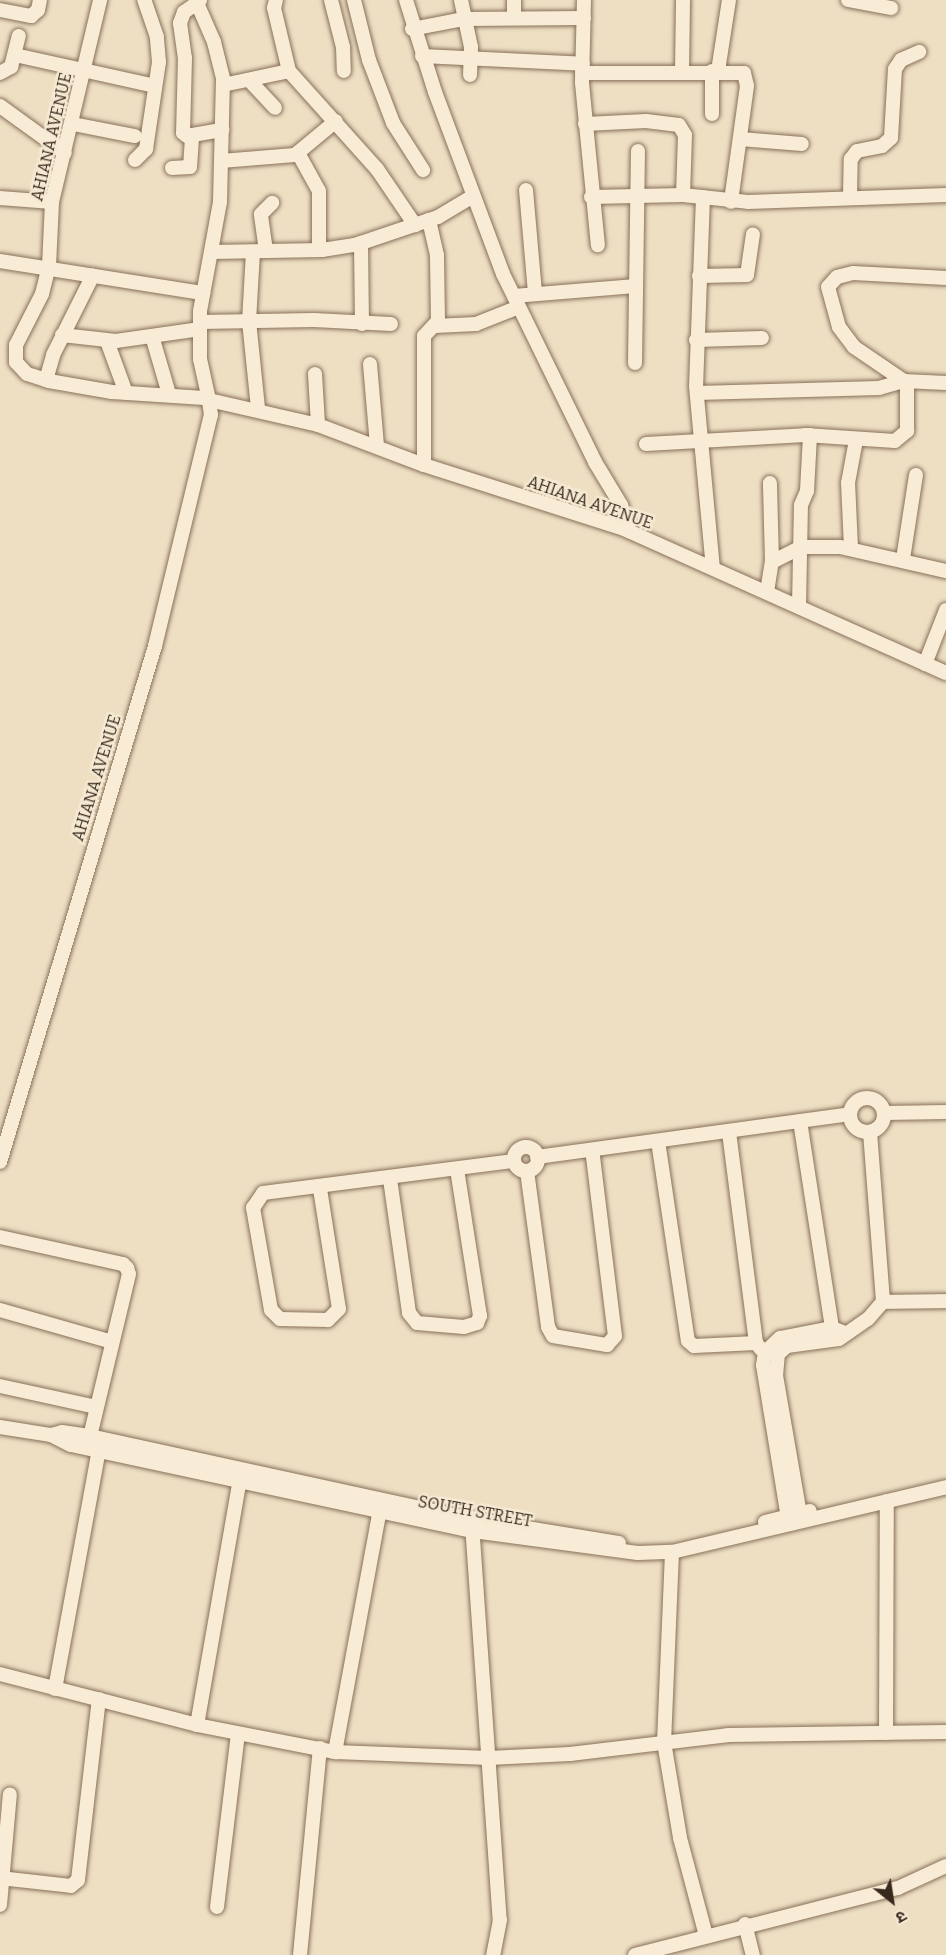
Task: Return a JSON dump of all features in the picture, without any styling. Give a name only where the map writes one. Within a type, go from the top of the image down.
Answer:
[{"type":"street","points":[[0,10],[31,16],[38,10],[40,0]]},
{"type":"street","name":"AHIANA AVENUE","points":[[100,0],[73,124],[52,201],[49,266],[15,354],[20,369],[46,380],[126,393],[169,394],[210,400],[258,408],[318,425],[424,465],[630,532],[946,673]]},
{"type":"street","points":[[135,160],[146,149],[159,49],[144,0]]},
{"type":"street","points":[[276,0],[274,8],[289,71],[336,121],[422,223],[438,269],[435,326]]},
{"type":"street","points":[[331,0],[343,47],[344,70]]},
{"type":"street","points":[[354,0],[369,60],[393,123],[423,170]]},
{"type":"street","points":[[406,0],[412,28],[473,196],[517,302],[595,462],[621,505],[630,532]]},
{"type":"street","points":[[461,0],[470,59],[470,75]]},
{"type":"street","points":[[514,0],[514,16]]},
{"type":"street","points":[[584,0],[585,124],[591,197],[598,245]]},
{"type":"street","points":[[682,72],[683,0]]},
{"type":"street","points":[[712,114],[715,71],[729,0]]},
{"type":"street","points":[[848,0],[891,8]]},
{"type":"street","points":[[210,400],[201,359],[200,326],[203,293],[220,202],[222,130],[223,85],[214,42],[199,1],[184,12],[180,23],[185,58],[183,133],[192,135],[222,130]]},
{"type":"street","points":[[412,28],[464,19],[514,16],[584,18]]},
{"type":"street","points":[[0,74],[9,71],[19,36]]},
{"type":"street","points":[[850,198],[851,159],[857,151],[882,146],[891,138],[895,69],[901,60],[919,52]]},
{"type":"street","points":[[15,55],[155,86]]},
{"type":"street","points":[[422,56],[583,68],[682,72],[741,71],[746,77],[740,139],[730,202]]},
{"type":"street","points":[[223,85],[289,71]]},
{"type":"street","points":[[249,80],[275,108]]},
{"type":"street","points":[[0,106],[65,153]]},
{"type":"street","points":[[221,161],[285,158],[298,153],[336,121]]},
{"type":"street","points":[[585,124],[646,121],[679,125],[686,135],[683,195]]},
{"type":"street","points":[[73,124],[135,136]]},
{"type":"street","points":[[172,168],[190,167],[192,135]]},
{"type":"street","points":[[740,139],[802,144]]},
{"type":"street","points":[[635,363],[638,151]]},
{"type":"street","points":[[298,153],[319,191],[319,250]]},
{"type":"street","points":[[526,190],[535,293]]},
{"type":"street","points":[[591,197],[683,195],[730,202],[946,195]]},
{"type":"street","points":[[211,252],[319,250],[361,243],[422,223],[473,196]]},
{"type":"street","points":[[704,197],[696,340],[697,393],[713,568]]},
{"type":"street","points":[[0,198],[52,201]]},
{"type":"street","points":[[258,408],[249,321],[260,252],[261,214],[272,203]]},
{"type":"street","points":[[699,276],[747,275],[753,234]]},
{"type":"street","points":[[361,243],[362,324]]},
{"type":"street","points":[[0,261],[49,266],[203,293]]},
{"type":"street","points":[[905,382],[846,340],[828,287],[837,277],[853,273],[946,278]]},
{"type":"street","points":[[46,380],[62,335],[93,275]]},
{"type":"street","points":[[424,465],[424,336],[435,326],[476,324],[535,293],[636,286]]},
{"type":"street","points":[[62,335],[106,341],[152,336],[200,326],[249,321],[390,324]]},
{"type":"street","points":[[152,336],[169,394]]},
{"type":"street","points":[[696,340],[762,339]]},
{"type":"street","points":[[106,341],[126,393]]},
{"type":"street","points":[[370,364],[377,446]]},
{"type":"street","points":[[315,374],[318,425]]},
{"type":"street","points":[[697,393],[879,388],[905,382],[946,382]]},
{"type":"street","points":[[646,444],[810,435],[895,441],[906,436],[905,382]]},
{"type":"street","name":"AHIANA AVENUE","points":[[0,1161],[155,646],[211,415],[210,400]]},
{"type":"street","points":[[800,607],[801,505],[807,491],[810,435]]},
{"type":"street","points":[[851,548],[848,483],[856,440]]},
{"type":"street","points":[[903,559],[916,475]]},
{"type":"street","points":[[767,592],[772,562],[770,483]]},
{"type":"street","points":[[772,562],[802,547],[851,548],[946,571]]},
{"type":"street","points":[[925,664],[946,610]]},
{"type":"street","points":[[867,1098],[879,1102],[885,1113],[881,1126],[870,1132],[858,1130],[850,1114],[855,1103],[867,1098]]},
{"type":"street","points":[[885,1113],[946,1112]]},
{"type":"street","points":[[537,1157],[850,1114]]},
{"type":"street","points":[[782,1444],[776,1376],[778,1354],[787,1346],[830,1341],[838,1331],[800,1121]]},
{"type":"street","points":[[729,1132],[760,1348],[782,1444],[795,1519]]},
{"type":"street","points":[[658,1141],[688,1341],[694,1346],[760,1348],[780,1338],[838,1331],[868,1319],[883,1302],[870,1132]]},
{"type":"street","points":[[514,1161],[522,1148],[532,1149],[537,1157],[535,1166],[527,1171]]},
{"type":"street","points":[[527,1171],[548,1328],[553,1336],[607,1345],[615,1336],[592,1150]]},
{"type":"street","points":[[514,1161],[518,1168],[527,1171]]},
{"type":"street","points":[[320,1189],[339,1309],[328,1320],[280,1318],[271,1310],[254,1204],[263,1193],[320,1189],[514,1161]]},
{"type":"street","points":[[390,1179],[410,1313],[417,1323],[464,1327],[477,1323],[480,1316],[457,1169]]},
{"type":"street","points":[[0,1237],[123,1264],[129,1274],[90,1436]]},
{"type":"street","points":[[883,1302],[946,1301]]},
{"type":"street","points":[[0,1310],[112,1342]]},
{"type":"street","points":[[0,1386],[96,1407]]},
{"type":"street","name":"SOUTH STREET","points":[[0,1427],[51,1435],[71,1445],[380,1510],[472,1525],[595,1550],[672,1552],[795,1519],[946,1487]]},
{"type":"street","points":[[51,1435],[62,1432],[90,1436],[472,1525],[634,1544],[681,1542],[795,1519],[946,1479]]},
{"type":"street","points":[[56,1689],[99,1450]]},
{"type":"street","points":[[197,1725],[240,1479]]},
{"type":"street","points":[[886,1733],[887,1501]]},
{"type":"street","points":[[335,1752],[380,1510]]},
{"type":"street","points":[[472,1525],[500,1920],[493,1955]]},
{"type":"street","points":[[672,1552],[664,1742],[680,1838],[706,1935]]},
{"type":"street","points":[[0,1674],[197,1725],[335,1752],[489,1758],[570,1754],[729,1736],[946,1732]]},
{"type":"street","points":[[2,1878],[71,1886],[78,1880],[99,1699]]},
{"type":"street","points":[[217,1907],[238,1734]]},
{"type":"street","points":[[300,1955],[320,1748]]},
{"type":"street","points":[[0,1905],[10,1794]]},
{"type":"street","points":[[635,1955],[745,1924],[897,1887],[946,1866]]},
{"type":"street","points":[[745,1924],[753,1955]]}]
